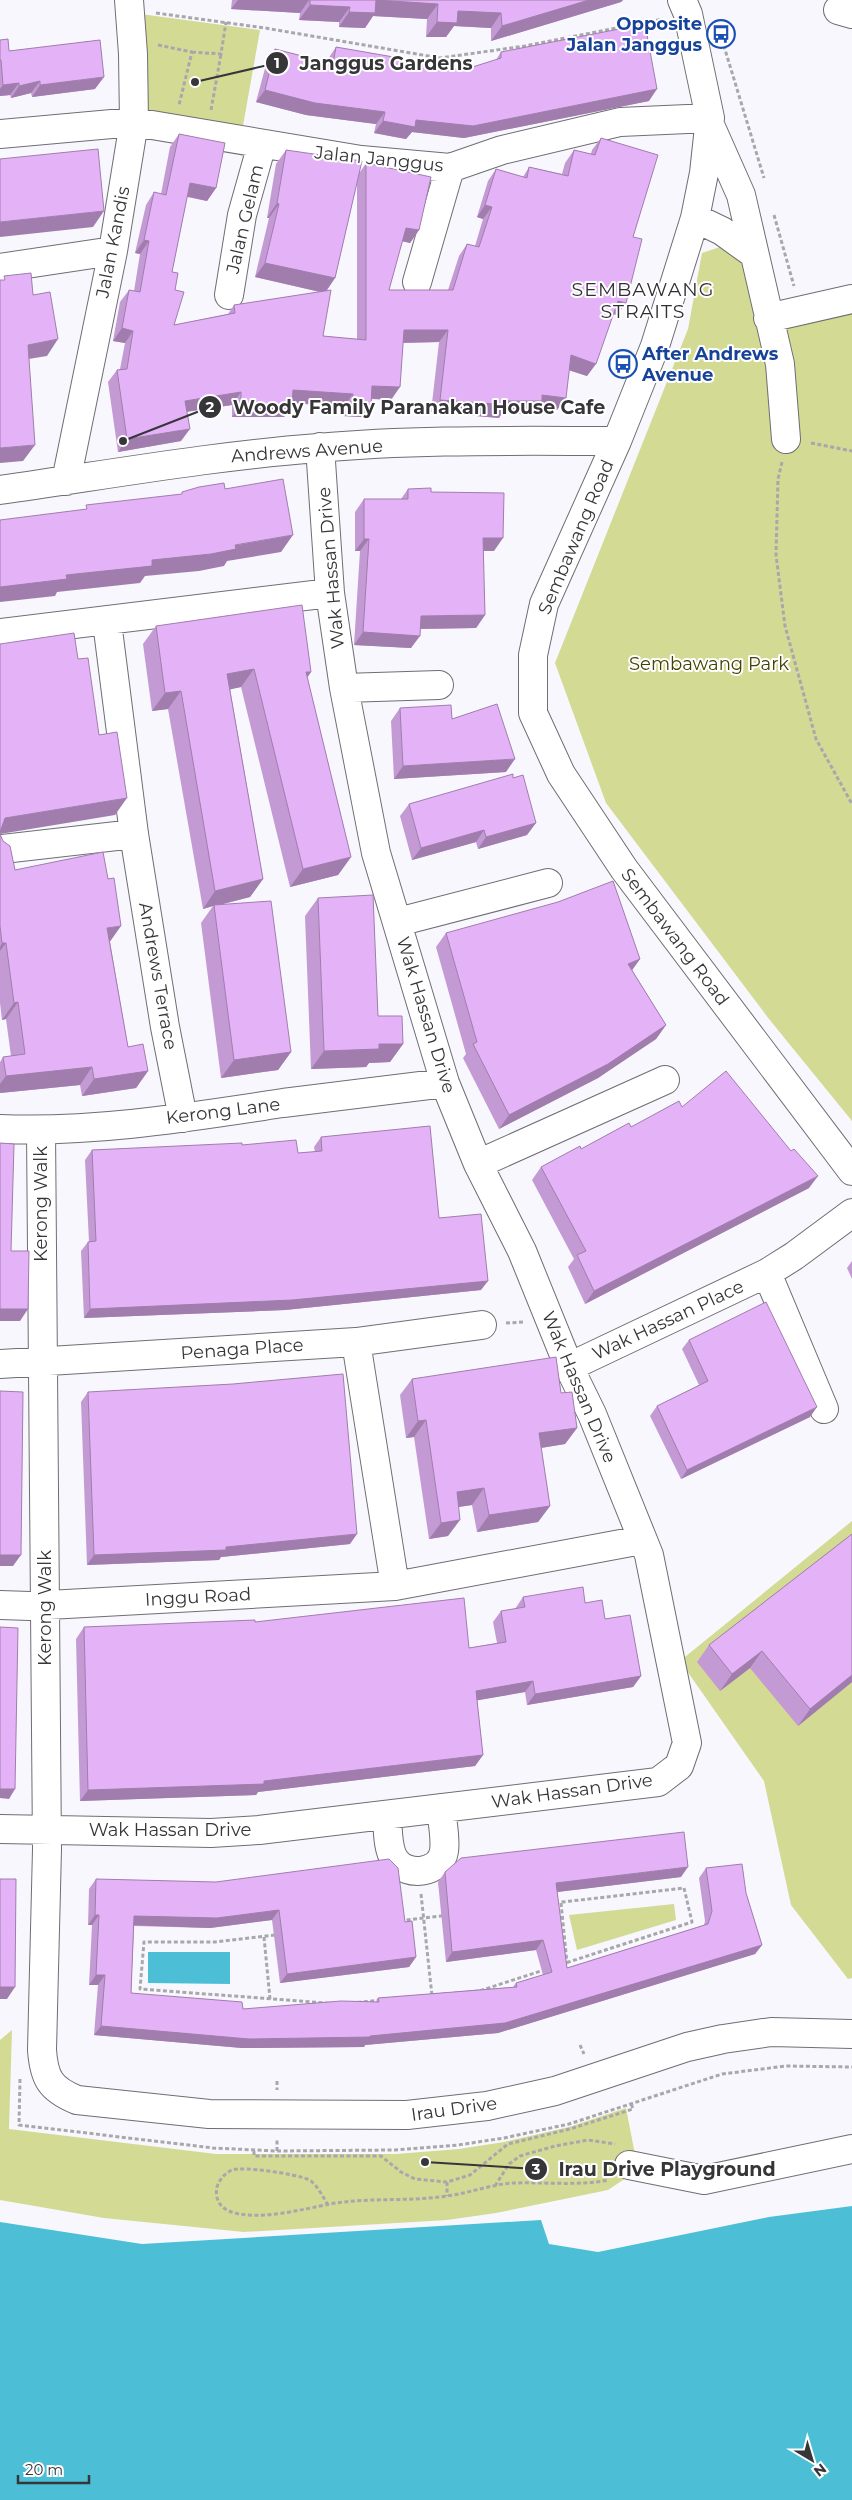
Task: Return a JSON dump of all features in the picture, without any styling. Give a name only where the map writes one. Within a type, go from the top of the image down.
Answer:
[{"type":"street","name":"Jalan Kandis","points":[[66,481],[112,251],[134,122],[133,54],[140,6]]},
{"type":"street","name":"Sembawang Road","points":[[672,14],[710,122],[695,218],[655,346],[617,441],[544,604],[533,655],[533,713],[561,774],[624,869],[852,1171]]},
{"type":"street","name":"Jalan Janggus","points":[[0,134],[134,122],[361,160],[450,168],[502,150],[620,122],[710,122]]},
{"type":"street","points":[[710,122],[741,195],[780,364],[786,439]]},
{"type":"street","name":"Jalan Gelam","points":[[229,295],[242,215],[262,144]]},
{"type":"street","points":[[417,282],[450,168]]},
{"type":"street","points":[[695,218],[722,232],[754,254]]},
{"type":"street","points":[[0,268],[112,251]]},
{"type":"street","points":[[768,318],[852,299]]},
{"type":"street","name":"Andrews Avenue","points":[[0,490],[238,456],[320,447],[517,441],[617,441]]},
{"type":"street","name":"Wak Hassan Drive","points":[[0,1829],[211,1833],[259,1830],[658,1782],[679,1766],[687,1743],[649,1555],[592,1414],[569,1367],[522,1251],[478,1164],[445,1083],[376,853],[344,688],[330,594],[320,447]]},
{"type":"street","points":[[0,633],[107,622],[330,594]]},
{"type":"street","name":"Andrews Terrace","points":[[107,622],[134,834],[165,1027],[183,1118]]},
{"type":"street","points":[[344,688],[439,685]]},
{"type":"street","points":[[2,849],[134,834]]},
{"type":"street","name":"Wak Hassan Drive","points":[[398,922],[548,884]]},
{"type":"street","points":[[478,1164],[665,1080]]},
{"type":"street","name":"Kerong Lane","points":[[0,1129],[41,1130],[183,1118],[321,1098],[445,1083]]},
{"type":"street","name":"Kerong Walk","points":[[41,1130],[46,1830],[42,2050],[44,2068],[51,2085]]},
{"type":"street","name":"Wak Hassan Place","points":[[569,1367],[767,1273],[794,1256],[852,1212]]},
{"type":"street","points":[[767,1273],[824,1409]]},
{"type":"street","name":"Penaga Place","points":[[0,1364],[356,1342],[482,1325]]},
{"type":"street","points":[[356,1342],[395,1586]]},
{"type":"street","name":"Inggu Road","points":[[0,1605],[45,1605],[395,1586],[642,1540]]},
{"type":"street","points":[[387,1815],[391,1850],[395,1860],[404,1869],[419,1870],[435,1866],[444,1851],[441,1808]]},
{"type":"street","name":"Irau Drive","points":[[51,2085],[62,2094],[77,2100],[209,2114],[407,2116],[487,2106],[555,2090],[688,2047],[724,2039],[771,2032],[852,2034]]},
{"type":"street","points":[[629,2165],[704,2180],[852,2148]]},
{"type":"path","points":[[140,6],[440,58],[525,46],[672,14]]},
{"type":"path","points":[[209,115],[226,22]]},
{"type":"path","points":[[718,25],[765,181]]},
{"type":"path","points":[[154,45],[192,52],[221,54]]},
{"type":"path","points":[[178,110],[192,52]]},
{"type":"path","points":[[772,209],[801,310]]},
{"type":"path","points":[[852,450],[786,439],[778,479],[776,555],[785,626],[816,739],[852,804]]},
{"type":"path","points":[[419,1870],[432,1996]]},
{"type":"path","points":[[684,1888],[692,1922],[479,1991],[340,2004],[140,1989],[144,1942],[215,1942],[561,1903],[684,1888]]},
{"type":"path","points":[[561,1903],[567,1963]]},
{"type":"path","points":[[264,1937],[270,1999]]},
{"type":"path","points":[[254,2151],[254,2156],[381,2156],[401,2172],[415,2179],[447,2182],[470,2175],[508,2144],[570,2129],[633,2109],[631,2103]]},
{"type":"path","points":[[328,2205],[315,2184],[307,2179],[260,2170],[232,2170],[219,2180],[215,2195],[220,2205],[229,2211],[244,2214],[290,2214],[360,2199],[405,2200],[447,2196],[495,2186],[543,2183],[574,2185],[608,2181],[629,2165],[616,2144],[588,2140],[555,2146],[520,2156],[509,2164],[495,2186]]},
{"type":"path","points":[[447,2182],[447,2196]]},
{"type":"green space","points":[[133,13],[260,30],[241,137],[137,119]]},
{"type":"green space","name":"Sembawang Park","points":[[723,246],[740,249],[761,329],[852,310],[852,1121],[769,1019],[606,803],[555,663],[688,329],[702,253]]},
{"type":"green space","points":[[852,1521],[852,1978],[848,1979],[791,1905],[764,1781],[680,1661]]},
{"type":"green space","points":[[674,1904],[676,1920],[577,1950],[569,1915]]},
{"type":"green space","points":[[12,2030],[9,2129],[216,2154],[396,2154],[459,2149],[504,2142],[569,2127],[626,2108],[638,2170],[608,2190],[496,2213],[447,2220],[244,2232],[104,2218],[0,2200],[0,2040]]},
{"type":"water","points":[[148,1952],[230,1952],[230,1984],[148,1983]]},
{"type":"water","points":[[852,2206],[852,2500],[0,2500],[0,2222],[142,2244],[541,2220],[549,2244],[598,2252],[769,2217]]},
{"type":"building","points":[[310,0],[376,0],[375,13],[349,12],[350,7],[310,5]]},
{"type":"building","points":[[376,0],[589,0],[502,26],[501,13],[458,11],[457,23],[437,22],[438,4]]},
{"type":"building","points":[[645,24],[657,89],[473,126],[416,120],[415,127],[383,121],[385,112],[315,103],[265,90],[275,49],[333,64],[336,47],[428,63],[428,66],[463,70],[501,58],[501,52]]},
{"type":"building","points":[[8,39],[9,51],[100,40],[104,77],[40,85],[40,81],[19,86],[19,83],[3,85],[0,40]]},
{"type":"building","points":[[179,134],[225,143],[216,188],[190,183],[172,272],[178,273],[175,290],[184,292],[174,325],[235,313],[234,305],[331,290],[323,336],[366,340],[366,163],[431,177],[419,230],[406,228],[389,290],[453,290],[467,244],[479,247],[492,207],[485,205],[496,169],[527,178],[529,167],[568,176],[574,150],[595,155],[601,138],[658,155],[633,237],[642,239],[626,303],[618,301],[596,364],[571,355],[566,398],[542,395],[542,401],[508,401],[508,405],[440,400],[448,330],[404,330],[400,387],[372,386],[371,405],[352,403],[353,394],[293,390],[292,404],[241,405],[241,392],[185,401],[190,429],[127,439],[117,370],[127,369],[133,331],[122,328],[129,290],[140,292],[149,241],[144,240],[154,192],[166,195]]},
{"type":"building","points":[[98,149],[104,211],[0,222],[0,159]]},
{"type":"building","points":[[286,150],[362,161],[335,278],[265,263],[279,204],[277,203]]},
{"type":"building","points":[[31,273],[33,295],[50,292],[58,339],[28,345],[35,445],[0,448],[0,280],[5,280],[4,276]]},
{"type":"building","points":[[283,479],[293,535],[235,545],[236,549],[211,554],[152,560],[152,566],[66,575],[67,579],[0,587],[0,520],[87,509],[86,505],[182,494],[182,492],[199,487],[224,483],[225,489]]},
{"type":"building","points":[[431,488],[431,492],[504,493],[503,538],[483,538],[485,615],[421,616],[420,636],[363,632],[369,539],[364,539],[364,499],[408,499],[408,489]]},
{"type":"building","points":[[302,605],[311,672],[306,672],[351,857],[303,869],[254,669],[227,674],[263,879],[215,891],[181,691],[165,693],[156,626]]},
{"type":"building","points":[[74,633],[78,659],[88,658],[99,735],[117,732],[127,798],[5,818],[0,832],[0,644]]},
{"type":"building","points":[[497,704],[515,759],[403,766],[400,708],[451,705],[452,719]]},
{"type":"building","points":[[513,774],[513,778],[523,775],[536,823],[486,837],[484,830],[421,848],[409,804]]},
{"type":"building","points":[[0,834],[3,841],[10,846],[15,870],[103,852],[108,879],[114,878],[121,926],[107,928],[128,1047],[143,1044],[148,1071],[94,1079],[92,1067],[6,1076],[3,1057],[25,1054],[18,1002],[14,1003],[6,943],[2,943],[0,926]]},
{"type":"building","points":[[613,881],[640,959],[628,964],[666,1025],[608,1064],[509,1115],[473,1044],[477,1042],[446,933],[558,902]]},
{"type":"building","points":[[373,895],[378,1016],[402,1016],[403,1044],[379,1044],[379,1049],[324,1051],[318,898]]},
{"type":"building","points":[[271,901],[291,1052],[234,1060],[214,905]]},
{"type":"building","points":[[726,1071],[791,1151],[794,1149],[818,1176],[594,1291],[577,1255],[586,1251],[541,1167],[580,1146],[581,1149],[629,1123],[631,1127],[679,1101],[682,1107]]},
{"type":"building","points":[[430,1126],[439,1218],[481,1214],[488,1281],[292,1300],[90,1309],[88,1242],[96,1241],[92,1150],[242,1143],[242,1145],[296,1140],[298,1153],[322,1151],[321,1137]]},
{"type":"building","points":[[0,1143],[14,1144],[11,1251],[29,1251],[28,1309],[0,1309]]},
{"type":"building","points":[[766,1302],[817,1407],[687,1470],[657,1406],[708,1381],[689,1340]]},
{"type":"building","points":[[556,1357],[561,1393],[572,1392],[577,1428],[539,1433],[550,1506],[489,1515],[484,1488],[457,1492],[460,1520],[441,1523],[426,1420],[418,1421],[412,1379]]},
{"type":"building","points":[[343,1374],[357,1534],[226,1547],[226,1550],[94,1555],[88,1392],[233,1384]]},
{"type":"building","points":[[0,1391],[23,1392],[21,1555],[0,1555]]},
{"type":"building","points":[[852,1534],[852,1675],[810,1709],[762,1651],[732,1674],[709,1645]]},
{"type":"building","points":[[583,1587],[585,1603],[602,1600],[605,1619],[630,1615],[641,1676],[535,1694],[533,1681],[476,1691],[483,1755],[264,1781],[264,1784],[88,1790],[84,1627],[255,1620],[255,1622],[464,1598],[469,1648],[506,1642],[501,1611],[525,1607],[523,1597]]},
{"type":"building","points":[[0,1627],[18,1628],[15,1789],[0,1789]]},
{"type":"building","points":[[684,1832],[688,1867],[556,1883],[567,1968],[708,1924],[712,1911],[706,1868],[742,1864],[746,1893],[762,1945],[505,2023],[370,2037],[249,2039],[101,2026],[105,1975],[96,1975],[99,1915],[95,1915],[96,1879],[216,1882],[389,1859],[398,1868],[405,1922],[412,1921],[416,1957],[287,1974],[279,1910],[217,1918],[134,1916],[131,1993],[242,2002],[243,2009],[341,2001],[379,2002],[378,1998],[517,1987],[516,1983],[552,1972],[543,1940],[452,1952],[445,1872],[461,1858]]},
{"type":"building","points":[[0,1879],[16,1879],[15,1987],[0,1987]]},
{"type":"place","name":"Opposite Jalan Janggus","points":[[721,34]]},
{"type":"place","name":"Janggus Gardens","points":[[195,82]]},
{"type":"place","name":"After Andrews Avenue","points":[[623,364]]},
{"type":"place","name":"Woody Family Paranakan House Cafe","points":[[123,441]]},
{"type":"place","name":"Irau Drive Playground","points":[[425,2162]]},
{"type":"district","name":"SEMBAWANG STRAITS","points":[[643,300]]}]
